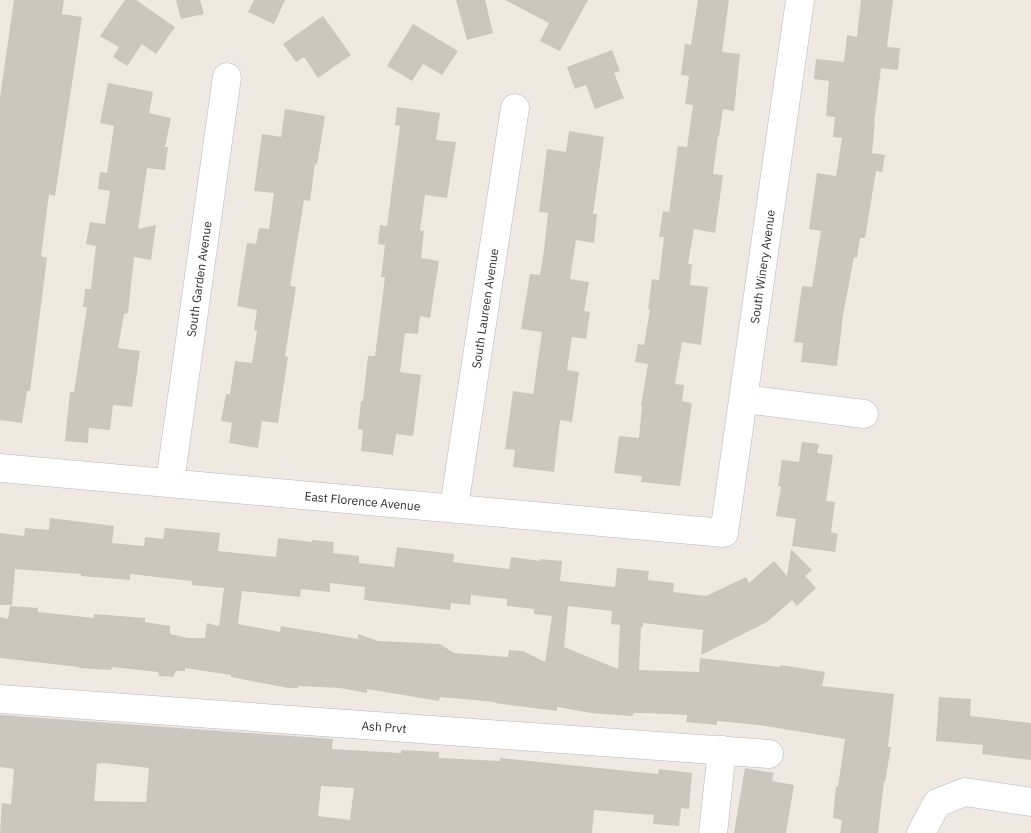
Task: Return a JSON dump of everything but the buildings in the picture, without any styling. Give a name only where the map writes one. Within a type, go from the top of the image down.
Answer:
[{"type":"street","name":"South Winery Avenue","points":[[724,532],[800,0]]},
{"type":"street","name":"South Garden Avenue","points":[[170,482],[227,77]]},
{"type":"street","name":"South Laureen Avenue","points":[[454,507],[515,108]]},
{"type":"street","points":[[744,399],[864,414]]},
{"type":"street","name":"East Florence Avenue","points":[[0,468],[724,532]]},
{"type":"street","name":"Ash Prvt","points":[[0,699],[769,754]]},
{"type":"street","points":[[713,833],[722,750]]},
{"type":"street","points":[[921,833],[937,803],[965,792],[1031,802]]}]
